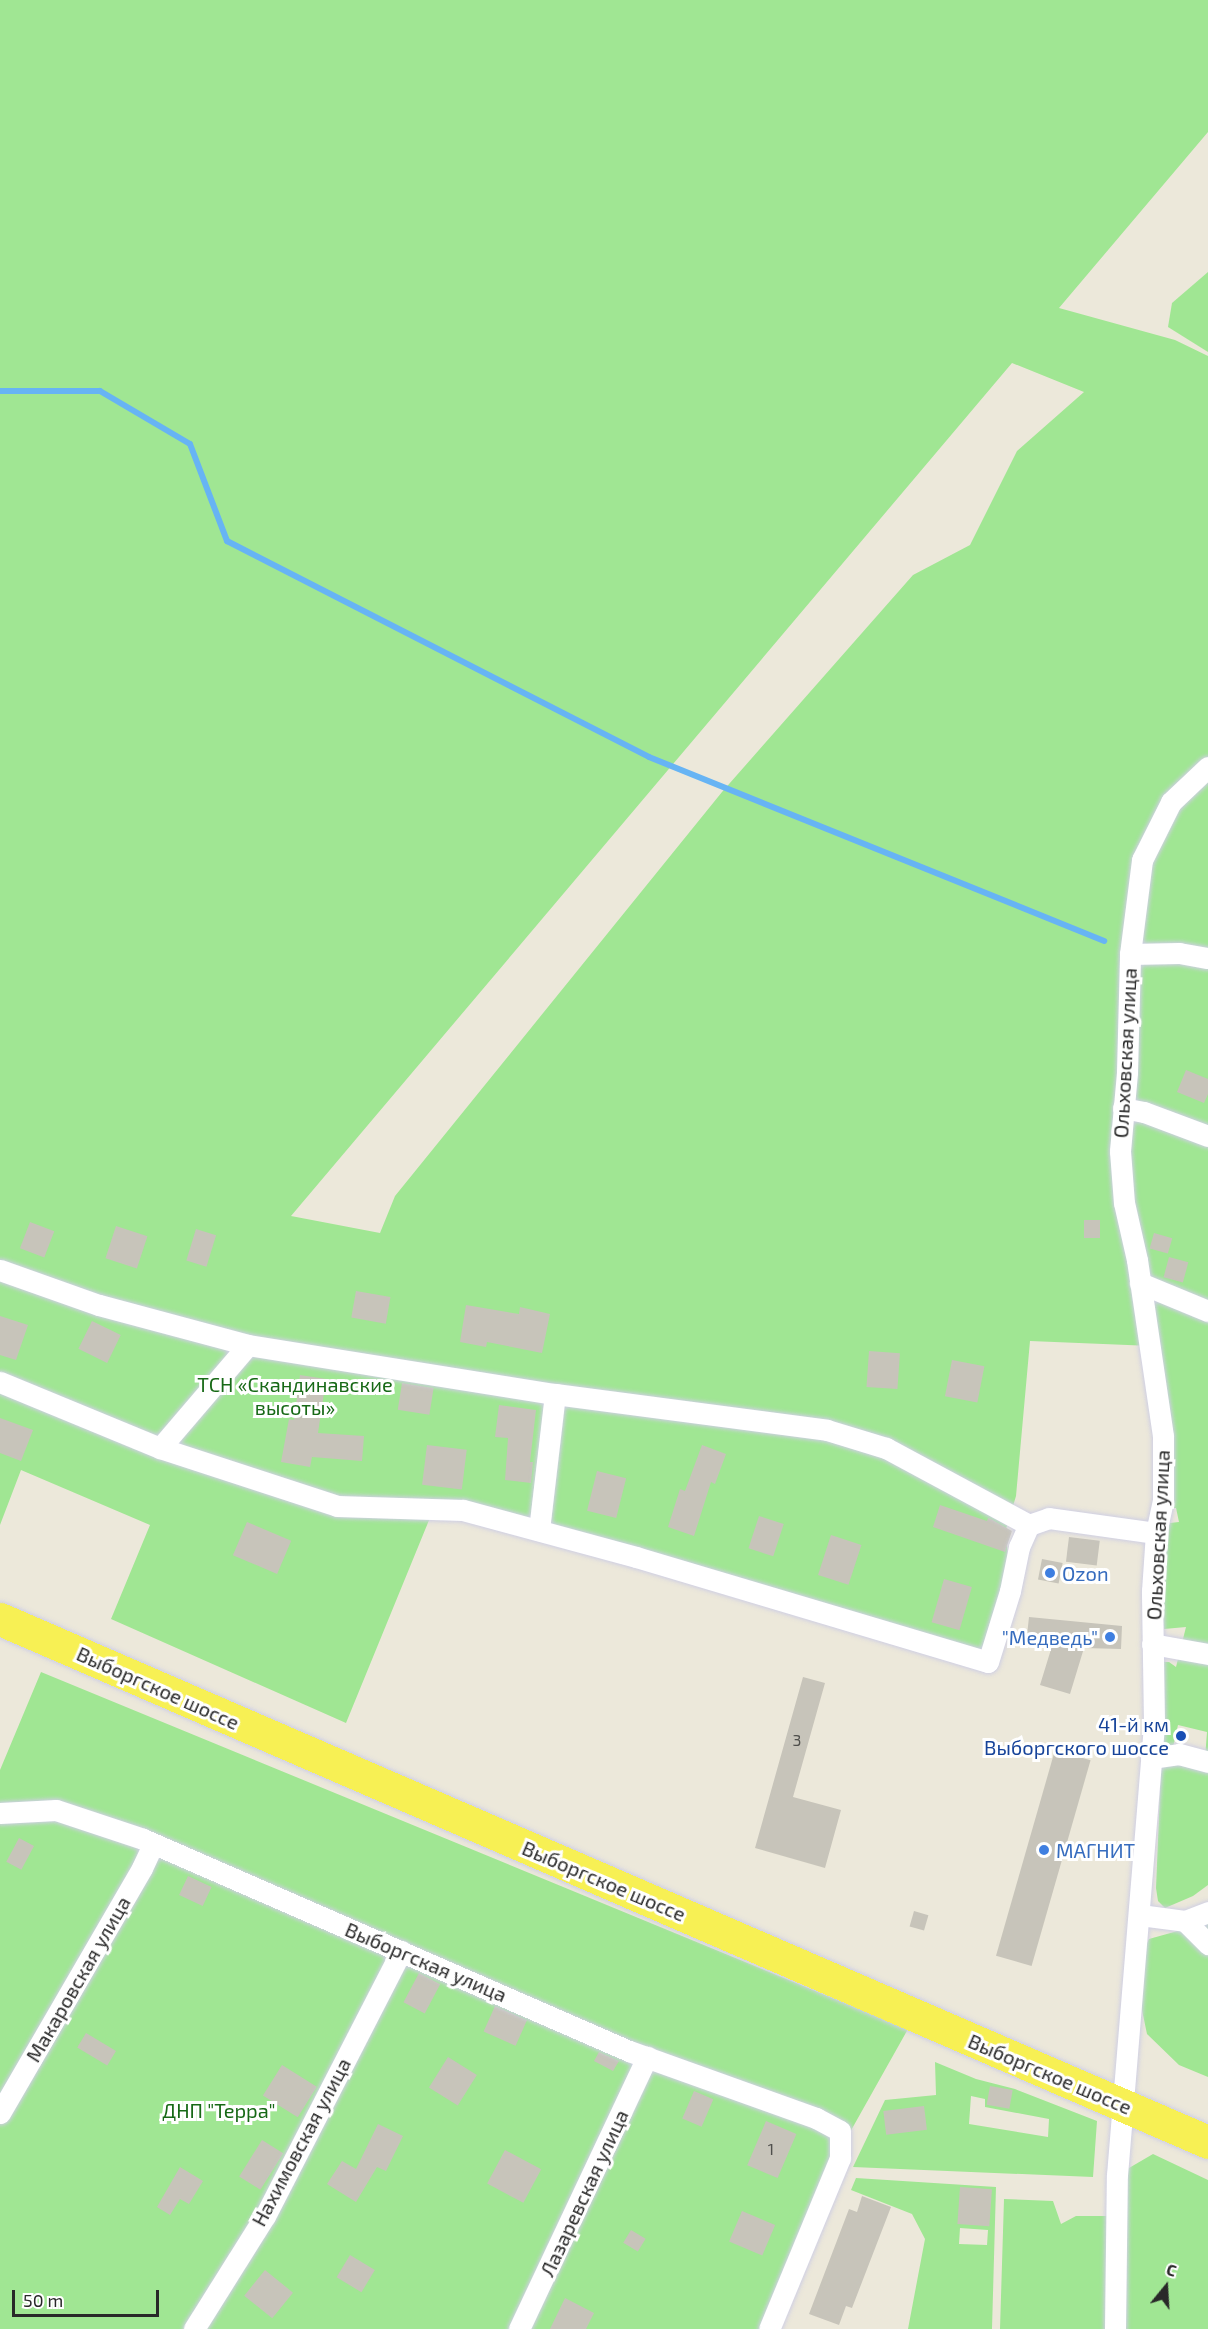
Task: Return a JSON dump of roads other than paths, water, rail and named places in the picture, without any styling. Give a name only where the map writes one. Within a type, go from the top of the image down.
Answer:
[{"type":"main road","name":"Выборгское шоссе","points":[[0,1620],[1208,2142]]},
{"type":"street","name":"Ольховская улица","points":[[1115,2329],[1115,2216],[1121,2105],[1140,1915],[1155,1722],[1152,1591],[1156,1533],[1163,1504],[1163,1436],[1140,1283],[1124,1203],[1120,1151],[1127,1072],[1130,954],[1142,860],[1171,802],[1200,786],[1208,767]]},
{"type":"street","points":[[1130,954],[1179,953],[1208,958]]},
{"type":"street","points":[[1123,1108],[1144,1112],[1208,1136]]},
{"type":"street","points":[[0,1270],[99,1305],[248,1345],[555,1394],[827,1430],[886,1448],[1029,1525]]},
{"type":"street","points":[[1140,1283],[1208,1311]]},
{"type":"street","points":[[160,1448],[248,1345]]},
{"type":"street","points":[[0,1382],[160,1448],[337,1506],[463,1510],[539,1530],[988,1662],[1010,1591],[1019,1547],[1029,1525],[1049,1518],[1156,1533]]},
{"type":"street","points":[[539,1530],[555,1394]]},
{"type":"street","points":[[1152,1644],[1208,1654]]},
{"type":"street","points":[[1151,1758],[1179,1754],[1208,1762]]},
{"type":"street","name":"Выборгская улица","points":[[0,1813],[56,1810],[153,1844],[647,2057],[816,2118],[840,2131],[840,2158],[769,2329]]},
{"type":"street","name":"Макаровская улица","points":[[0,2113],[142,1868],[153,1844]]},
{"type":"street","points":[[1140,1915],[1185,1921],[1208,1912]]},
{"type":"street","points":[[1185,1921],[1208,1944]]},
{"type":"street","name":"Нахимовская улица","points":[[194,2329],[265,2216],[400,1951]]},
{"type":"street","name":"Лазаревская улица","points":[[519,2329],[647,2057]]},
{"type":"waterway","points":[[0,391],[100,391],[190,444],[227,541],[649,757],[1104,941]]},
{"type":"place","name":"Ozon","points":[[1050,1573]]},
{"type":"place","name":"\"Медведь\"","points":[[1110,1637]]},
{"type":"place","name":"41-й км Выборгского шоссе","points":[[1181,1736]]},
{"type":"place","name":"МАГНИТ","points":[[1044,1850]]},
{"type":"park label","name":"ТСН «Скандинавские высоты»","points":[[295,1396]]},
{"type":"park label","name":"ДНП \"Терра\"","points":[[219,2110]]}]
